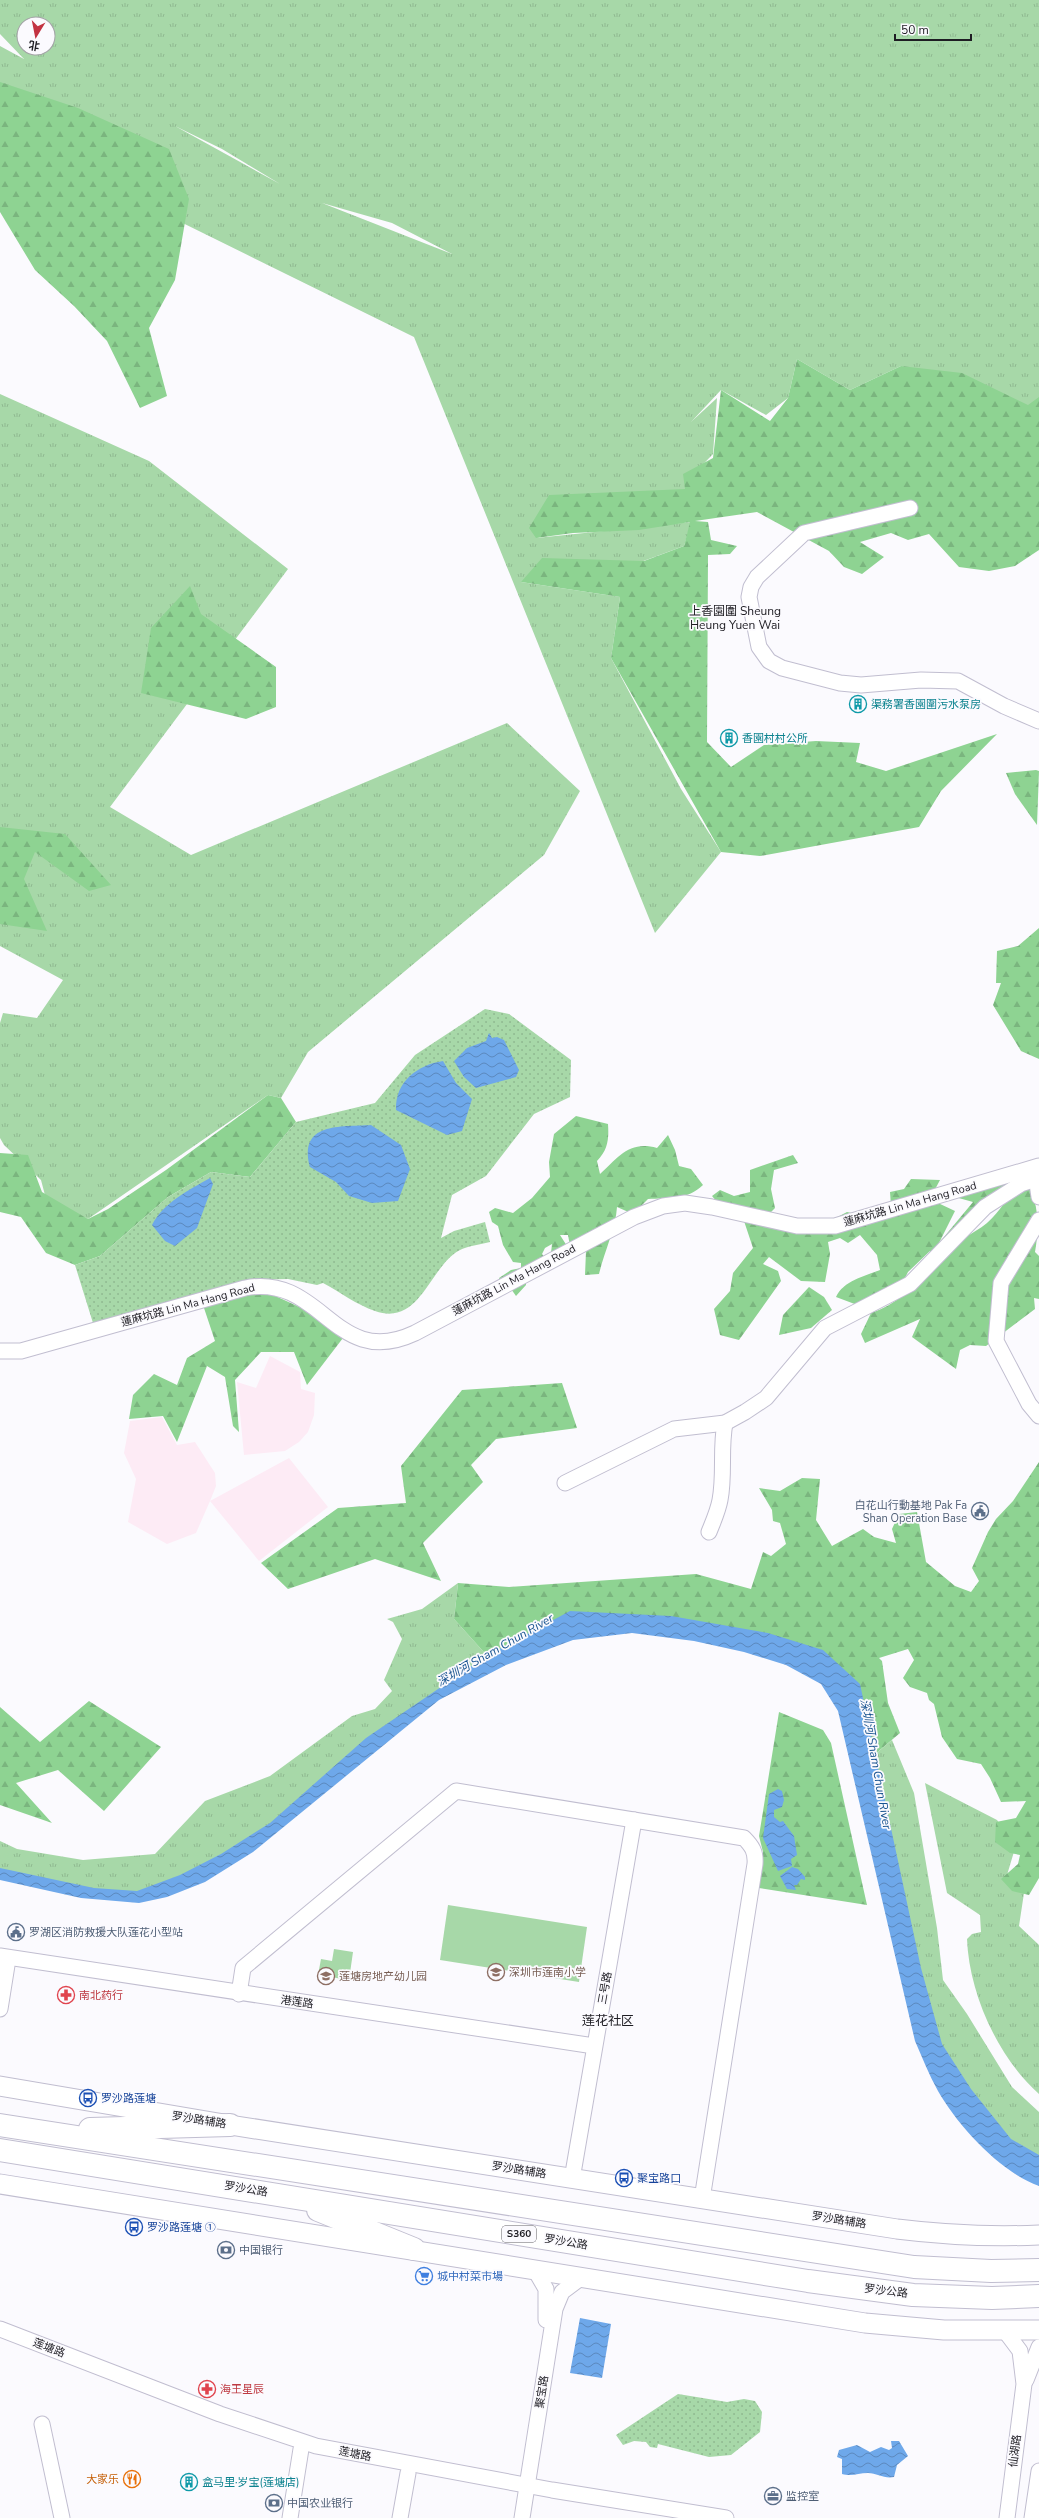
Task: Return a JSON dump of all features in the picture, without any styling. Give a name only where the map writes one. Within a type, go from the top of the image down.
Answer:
[{"type":"highway","points":[[0,2125],[914,2266],[991,2271],[1039,2270]]},
{"type":"highway","points":[[34,2130],[230,2125]]},
{"type":"highway","name":"罗沙公路","points":[[0,2150],[808,2282],[913,2295],[992,2298],[1039,2296]]},
{"type":"highway","points":[[280,2195],[414,2249]]},
{"type":"main road","name":"罗沙路辅路","points":[[2,2084],[230,2125],[572,2179],[944,2235],[999,2237],[1039,2235]]},
{"type":"main road","points":[[0,2184],[891,2326],[1005,2331],[1039,2330]]},
{"type":"street","points":[[910,508],[828,526],[804,533],[758,577],[751,586],[749,597],[759,648],[769,661],[782,668],[819,679],[846,684],[870,685],[921,680],[958,681],[1004,706],[1039,721]]},
{"type":"street","points":[[1037,1171],[1039,1197]]},
{"type":"street","points":[[565,1483],[674,1429],[725,1423],[766,1398],[825,1328],[910,1284],[985,1207],[1021,1184],[1037,1171]]},
{"type":"street","name":"蓮麻坑路 Lin Ma Hang Road","points":[[0,1351],[21,1351],[245,1288],[264,1286],[282,1288],[297,1295],[353,1336],[374,1342],[392,1342],[415,1333],[634,1216],[656,1208],[692,1204],[797,1226],[835,1226],[1037,1171]]},
{"type":"street","points":[[1039,1220],[1001,1283],[996,1341],[1029,1404],[1039,1416]]},
{"type":"street","points":[[709,1532],[720,1501],[723,1470],[722,1439],[725,1423]]},
{"type":"street","points":[[239,1994],[243,1968],[456,1791],[744,1838],[752,1845],[756,1854],[702,2199]]},
{"type":"street","name":"三号路","points":[[572,2179],[634,1820]]},
{"type":"street","points":[[0,2009],[4,1958]]},
{"type":"street","name":"港莲路","points":[[4,1958],[594,2046]]},
{"type":"street","name":"聚宝路","points":[[522,2518],[522,2489],[547,2311],[546,2289],[535,2270]]},
{"type":"street","name":"聚宝路","points":[[513,2518],[522,2489],[555,2309],[562,2292],[582,2277]]},
{"type":"street","name":"莲塘路","points":[[0,2329],[220,2414],[302,2442],[339,2452],[522,2489],[678,2518]]},
{"type":"street","points":[[1005,2331],[1020,2351],[1024,2384]]},
{"type":"street","name":"莲塘路","points":[[0,2338],[131,2389],[301,2449],[344,2461],[408,2473],[726,2518]]},
{"type":"street","points":[[1024,2384],[1039,2347]]},
{"type":"street","name":"仙湖路","points":[[1007,2518],[1024,2384]]},
{"type":"street","points":[[42,2424],[62,2518]]},
{"type":"street","points":[[290,2518],[301,2449]]},
{"type":"street","points":[[1032,2518],[1037,2496],[1039,2471]]},
{"type":"street","points":[[400,2518],[408,2473]]},
{"type":"shaded area","points":[[270,1356],[300,1372],[301,1389],[315,1393],[314,1415],[308,1432],[299,1442],[285,1451],[244,1455],[237,1382],[256,1388]]},
{"type":"shaded area","points":[[162,1417],[177,1445],[195,1442],[215,1473],[216,1486],[196,1533],[167,1544],[128,1522],[136,1479],[124,1453],[130,1421]]},
{"type":"shaded area","points":[[289,1458],[328,1507],[259,1561],[210,1501]]},
{"type":"green space","points":[[0,0],[1039,0],[1039,417],[901,366],[850,390],[797,359],[788,398],[766,415],[721,390],[691,422],[717,398],[713,454],[685,483],[686,490],[536,538],[691,522],[684,546],[638,563],[521,582],[620,597],[611,658],[681,789],[721,852],[655,933],[414,337],[0,133],[0,46],[24,59],[21,56],[56,56],[56,16],[16,16],[16,51],[0,34]],"holes":[[[175,126],[222,149],[280,184]],[[322,203],[392,223],[452,254]]]},
{"type":"green space","points":[[0,82],[78,108],[169,149],[189,199],[175,280],[149,328],[167,396],[140,408],[107,341],[74,306],[35,270],[0,212]]},
{"type":"green space","points":[[797,359],[850,390],[901,366],[962,373],[1028,405],[1039,397],[1039,550],[1015,566],[989,571],[959,567],[929,534],[908,540],[891,533],[860,542],[884,557],[862,574],[844,567],[829,551],[757,512],[695,521],[708,522],[711,540],[737,546],[730,554],[708,555],[707,742],[731,767],[764,745],[816,741],[860,743],[856,762],[886,771],[997,734],[941,791],[919,827],[760,856],[721,852],[611,658],[620,597],[521,582],[542,558],[644,561],[684,546],[690,522],[639,530],[573,533],[536,538],[529,528],[549,495],[685,489],[683,474],[713,458],[721,390],[770,421],[788,398]]},
{"type":"green space","points":[[0,394],[149,461],[288,569],[110,807],[191,855],[507,723],[580,791],[544,855],[308,1052],[281,1098],[268,1095],[88,1219],[46,1199],[41,1180],[4,1145],[0,1138],[0,1023],[3,1013],[37,1018],[63,980],[0,946]]},
{"type":"green space","points":[[190,586],[201,614],[276,667],[276,707],[246,719],[141,693],[151,628]]},
{"type":"green space","points":[[1039,771],[1037,825],[1015,794],[1006,773]]},
{"type":"green space","points":[[0,827],[65,834],[111,885],[89,891],[35,852],[24,879],[47,931],[0,924]]},
{"type":"green space","points":[[1039,928],[1039,1059],[1021,1051],[993,1005],[1001,983],[996,983],[997,951],[1018,946]]},
{"type":"green space","points":[[485,1009],[509,1014],[571,1060],[570,1097],[534,1114],[486,1176],[452,1195],[441,1238],[454,1231],[485,1222],[490,1242],[467,1247],[455,1253],[446,1262],[412,1305],[402,1311],[390,1314],[375,1311],[355,1302],[323,1283],[317,1285],[288,1279],[245,1280],[93,1323],[75,1265],[100,1256],[168,1197],[211,1172],[250,1177],[296,1122],[375,1103],[415,1055]]},
{"type":"green space","points":[[268,1095],[281,1098],[296,1122],[250,1177],[211,1172],[168,1197],[100,1256],[75,1265],[46,1253],[21,1217],[0,1212],[0,1153],[28,1155],[42,1192],[88,1219],[108,1209],[166,1170]]},
{"type":"green space","points":[[576,1116],[608,1124],[606,1148],[604,1153],[597,1161],[600,1174],[631,1148],[647,1146],[657,1148],[668,1135],[675,1150],[679,1166],[691,1169],[703,1185],[697,1190],[684,1196],[648,1199],[633,1214],[617,1207],[614,1223],[599,1274],[585,1275],[586,1251],[570,1246],[568,1235],[560,1235],[567,1246],[551,1253],[552,1244],[545,1248],[542,1254],[550,1265],[526,1274],[526,1285],[516,1296],[509,1286],[502,1289],[499,1278],[511,1270],[521,1268],[521,1263],[513,1262],[503,1245],[498,1226],[492,1222],[489,1212],[495,1208],[513,1213],[532,1198],[550,1177],[549,1162],[554,1134]]},
{"type":"green space","points":[[793,1155],[798,1163],[774,1170],[771,1189],[775,1208],[759,1224],[784,1215],[818,1227],[847,1212],[866,1216],[891,1206],[890,1192],[904,1189],[911,1179],[940,1180],[932,1195],[938,1203],[955,1211],[939,1243],[973,1202],[955,1197],[1028,1174],[929,1259],[930,1251],[908,1272],[897,1294],[868,1309],[836,1297],[839,1291],[849,1283],[880,1270],[877,1255],[860,1235],[848,1243],[840,1238],[828,1242],[830,1254],[825,1282],[801,1281],[769,1257],[763,1264],[778,1271],[781,1281],[739,1340],[720,1335],[714,1309],[730,1291],[733,1273],[753,1248],[742,1215],[724,1210],[712,1196],[720,1190],[734,1196],[750,1192],[750,1170]]},
{"type":"green space","points":[[1030,1187],[1037,1211],[1035,1252],[1039,1256],[1039,1299],[1034,1298],[1035,1309],[986,1346],[970,1345],[960,1350],[956,1369],[912,1337],[920,1319],[865,1343],[861,1334],[871,1313],[897,1300],[909,1291],[964,1239],[987,1223],[1010,1198],[1021,1190]]},
{"type":"green space","points":[[809,1287],[824,1297],[832,1310],[811,1328],[779,1335],[783,1315]]},
{"type":"green space","points":[[245,1294],[271,1294],[306,1310],[343,1338],[307,1385],[294,1352],[261,1352],[235,1380],[239,1432],[233,1426],[225,1377],[207,1366],[177,1442],[163,1416],[129,1419],[133,1395],[154,1374],[177,1385],[187,1358],[215,1341],[203,1305]]},
{"type":"green space","points":[[562,1383],[577,1428],[496,1439],[471,1465],[483,1482],[423,1543],[441,1581],[375,1559],[288,1589],[261,1563],[338,1508],[406,1503],[401,1466],[462,1390]]},
{"type":"green space","points":[[1039,1462],[1039,1878],[1029,1895],[1012,1891],[1001,1879],[1018,1864],[1020,1855],[1010,1853],[995,1842],[996,1822],[1016,1818],[1026,1801],[1001,1802],[990,1778],[981,1764],[957,1759],[942,1737],[934,1704],[929,1700],[927,1693],[910,1687],[903,1678],[914,1660],[908,1649],[879,1658],[882,1661],[888,1703],[900,1733],[867,1761],[811,1656],[568,1621],[491,1660],[454,1619],[458,1583],[509,1587],[696,1574],[751,1589],[763,1552],[771,1556],[786,1544],[780,1523],[773,1521],[772,1510],[759,1488],[780,1491],[802,1478],[820,1479],[816,1520],[832,1546],[863,1529],[874,1537],[896,1543],[892,1529],[899,1514],[917,1512],[926,1562],[955,1586],[971,1592],[979,1581],[972,1568],[988,1532],[996,1519],[1013,1501]]},
{"type":"green space","points":[[458,1583],[454,1619],[491,1660],[394,1724],[244,1853],[129,1897],[0,1875],[0,1841],[17,1849],[83,1860],[155,1854],[205,1801],[270,1776],[352,1716],[375,1709],[392,1691],[384,1680],[402,1639],[393,1622],[387,1619],[422,1609]]},
{"type":"green space","points":[[89,1701],[161,1747],[104,1811],[58,1770],[16,1783],[52,1823],[0,1805],[0,1707],[40,1742]]},
{"type":"green space","points":[[779,1712],[823,1730],[831,1743],[867,1905],[759,1888],[763,1852],[759,1836]]},
{"type":"green space","points":[[892,1740],[914,1793],[937,1928],[943,1980],[967,2014],[1012,2087],[1039,2112],[1039,2171],[931,2050],[867,1761]]},
{"type":"green space","points":[[925,1783],[997,1820],[1016,1845],[1007,1875],[1024,1893],[1019,1926],[1039,1945],[1039,2094],[1024,2079],[1011,2062],[988,2023],[980,2002],[973,1981],[967,1939],[972,1934],[981,1932],[980,1915],[947,1893]]},
{"type":"green space","points":[[448,1905],[587,1927],[579,1982],[440,1960]]},
{"type":"green space","points":[[334,1949],[353,1952],[349,1980],[318,1975],[321,1959],[332,1961]]},
{"type":"green space","points":[[678,2394],[727,2402],[744,2399],[755,2401],[762,2412],[760,2432],[731,2455],[709,2457],[658,2444],[657,2448],[650,2447],[646,2442],[634,2441],[623,2445],[616,2435]]},
{"type":"water","points":[[489,1033],[492,1038],[497,1037],[504,1040],[519,1070],[516,1077],[476,1088],[464,1077],[454,1061],[467,1048],[486,1041]]},
{"type":"water","points":[[443,1061],[456,1083],[472,1099],[462,1131],[447,1135],[396,1110],[399,1091],[409,1076],[425,1066]]},
{"type":"water","points":[[371,1125],[401,1145],[410,1169],[398,1201],[372,1203],[349,1196],[336,1182],[310,1167],[308,1152],[310,1142],[316,1134],[335,1127]]},
{"type":"water","points":[[210,1178],[213,1184],[197,1228],[175,1246],[165,1241],[152,1225],[157,1217],[177,1198]]},
{"type":"water","name":"深圳河 Sham Chun River","points":[[570,1611],[671,1616],[768,1633],[823,1650],[860,1684],[921,1968],[942,2044],[971,2089],[1011,2139],[1039,2155],[1039,2186],[1024,2179],[995,2159],[968,2133],[946,2105],[915,2041],[838,1711],[821,1684],[786,1665],[744,1652],[694,1641],[632,1633],[573,1640],[506,1665],[439,1700],[253,1852],[205,1882],[167,1897],[139,1903],[81,1898],[0,1880],[0,1868],[94,1888],[137,1891],[180,1875],[221,1854],[270,1823],[366,1738],[488,1655]]},
{"type":"water","points":[[778,1789],[782,1791],[784,1800],[782,1807],[774,1810],[774,1817],[780,1822],[783,1821],[794,1836],[797,1855],[791,1859],[792,1866],[778,1871],[763,1838],[769,1794]]},
{"type":"water","points":[[792,1867],[798,1869],[805,1877],[805,1880],[801,1879],[797,1885],[794,1885],[796,1890],[787,1889],[780,1876]]},
{"type":"water","points":[[580,2318],[611,2324],[602,2378],[570,2373]]},
{"type":"water","points":[[891,2441],[899,2441],[908,2456],[897,2465],[894,2477],[868,2473],[852,2475],[842,2474],[842,2459],[837,2457],[839,2450],[857,2445],[870,2452],[881,2447],[889,2450],[892,2448]]},
{"type":"place","name":"渠務署香園圍污水泵房","points":[[858,704]]},
{"type":"place","name":"香園村村公所","points":[[729,738]]},
{"type":"place","name":"白花山行動基地 Pak Fa Shan Operation Base","points":[[980,1511]]},
{"type":"place","name":"罗湖区消防救援大队莲花小型站","points":[[16,1932]]},
{"type":"place","name":"深圳市莲南小学","points":[[496,1972]]},
{"type":"place","name":"莲塘房地产幼儿园","points":[[326,1976]]},
{"type":"place","name":"南北药行","points":[[66,1995]]},
{"type":"place","name":"罗沙路莲塘","points":[[88,2098]]},
{"type":"place","name":"聚宝路口","points":[[624,2178]]},
{"type":"place","name":"罗沙路莲塘 ①","points":[[134,2227]]},
{"type":"place","name":"中国银行","points":[[226,2250]]},
{"type":"place","name":"城中村菜市場","points":[[424,2276]]},
{"type":"place","name":"海王星辰","points":[[207,2389]]},
{"type":"place","name":"大家乐","points":[[132,2479]]},
{"type":"place","name":"盒马里·岁宝(莲塘店)","points":[[189,2482]]},
{"type":"place","name":"监控室","points":[[773,2496]]},
{"type":"place","name":"中国农业银行","points":[[274,2503]]},
{"type":"district","name":"上香園圍 Sheung Heung Yuen Wai","points":[[735,618]]},
{"type":"district","name":"莲花社区","points":[[608,2021]]}]
